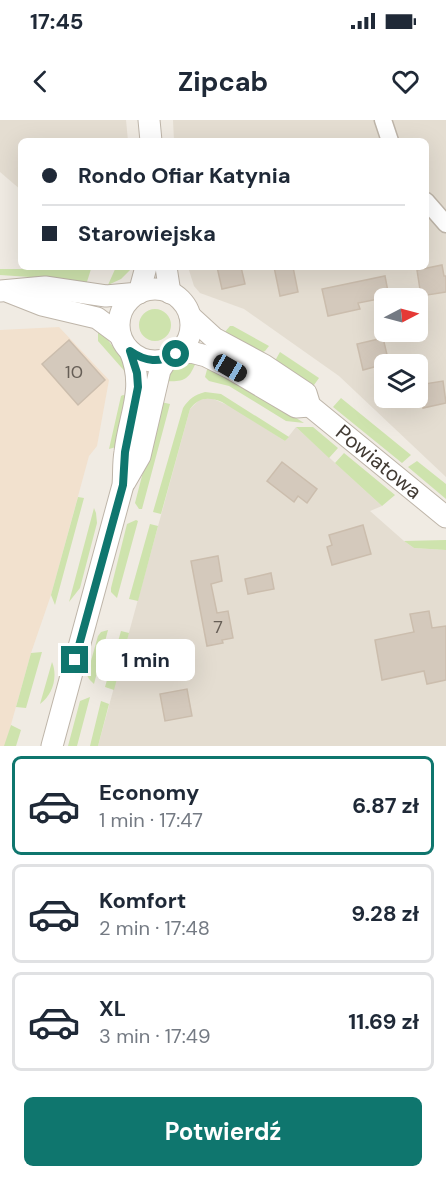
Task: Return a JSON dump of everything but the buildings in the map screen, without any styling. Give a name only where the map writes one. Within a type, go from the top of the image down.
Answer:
[{"type":"street","points":[[149,120],[151,138]]},
{"type":"street","points":[[382,120],[389,138]]},
{"type":"street","points":[[429,204],[446,224]]},
{"type":"street","points":[[52,746],[123,485],[125,452],[138,387],[137,373],[125,343],[120,316],[130,298],[139,292],[145,270]]},
{"type":"street","points":[[166,270],[170,292]]},
{"type":"street","points":[[4,291],[45,286],[106,296],[160,289],[170,292],[186,307],[189,316],[188,337],[160,370],[140,456],[123,485]]},
{"type":"street","points":[[4,291],[42,305],[97,318],[147,360],[171,356]]},
{"type":"street","name":"Powiatowa","points":[[189,316],[214,338],[264,365],[306,393],[310,406],[446,517]]},
{"type":"street","name":"Powiatowa","points":[[171,356],[191,352],[206,356],[296,407],[310,406]]},
{"type":"shaded area","points":[[0,120],[126,120],[128,138],[18,138],[18,187],[0,172]]},
{"type":"shaded area","points":[[173,120],[446,120],[446,477],[339,376],[244,309],[200,293],[194,286],[189,270],[429,270],[429,138],[174,138]]},
{"type":"shaded area","points":[[59,327],[109,380],[97,446],[89,456],[51,595],[31,653],[5,746],[0,746],[0,330]]},
{"type":"shaded area","points":[[211,398],[232,407],[285,441],[296,427],[382,506],[370,511],[404,541],[414,548],[446,550],[446,746],[98,746],[190,409],[199,400]]},
{"type":"green space","points":[[0,269],[91,270],[86,285],[45,278],[0,275]]},
{"type":"green space","points":[[115,270],[130,270],[121,279],[108,285]]},
{"type":"green space","points":[[155,309],[166,314],[171,325],[166,336],[155,341],[144,336],[139,325],[144,314]]},
{"type":"green space","points":[[230,326],[269,346],[259,354],[224,333]]},
{"type":"green space","points":[[98,327],[123,360],[128,375],[98,341]]},
{"type":"green space","points":[[280,352],[319,378],[314,385],[310,386],[278,365],[276,359]]},
{"type":"green space","points":[[187,362],[196,362],[185,379],[165,381],[174,369]]},
{"type":"green space","points":[[208,366],[304,423],[286,421],[229,386],[209,381],[205,377]]},
{"type":"green space","points":[[205,392],[221,394],[289,437],[285,441],[222,402],[209,399],[197,402],[190,409],[161,514],[153,512],[183,408],[192,398]]},
{"type":"green space","points":[[121,396],[128,396],[116,447],[109,449]]},
{"type":"green space","points":[[341,398],[411,455],[402,463],[333,407]]},
{"type":"green space","points":[[161,402],[170,404],[142,509],[139,509],[135,503]]},
{"type":"green space","points":[[296,427],[313,427],[338,448],[329,458]]},
{"type":"green space","points":[[344,453],[395,495],[382,506],[335,463]]},
{"type":"green space","points":[[417,461],[446,484],[446,499],[408,467]]},
{"type":"green space","points":[[78,497],[84,498],[55,605],[51,595]]},
{"type":"green space","points":[[94,508],[97,523],[80,588],[69,602]]},
{"type":"green space","points":[[138,521],[117,598],[111,592],[111,588],[127,524]]},
{"type":"green space","points":[[150,524],[158,526],[138,601],[129,599]]},
{"type":"green space","points":[[446,540],[446,550],[414,548],[404,541]]},
{"type":"green space","points":[[108,630],[94,684],[87,675],[98,636],[101,632]]},
{"type":"green space","points":[[121,631],[129,633],[114,690],[105,687]]},
{"type":"green space","points":[[42,652],[26,708],[16,707],[31,653]]},
{"type":"green space","points":[[52,662],[53,685],[48,696],[40,704]]},
{"type":"green space","points":[[90,697],[77,746],[68,746],[80,701]]},
{"type":"green space","points":[[101,701],[109,704],[98,746],[90,746]]},
{"type":"green space","points":[[11,725],[21,730],[16,746],[4,746]]},
{"type":"route","points":[[75,660],[123,485],[125,452],[138,387],[137,373],[130,351],[138,357],[157,361],[176,354]]}]
